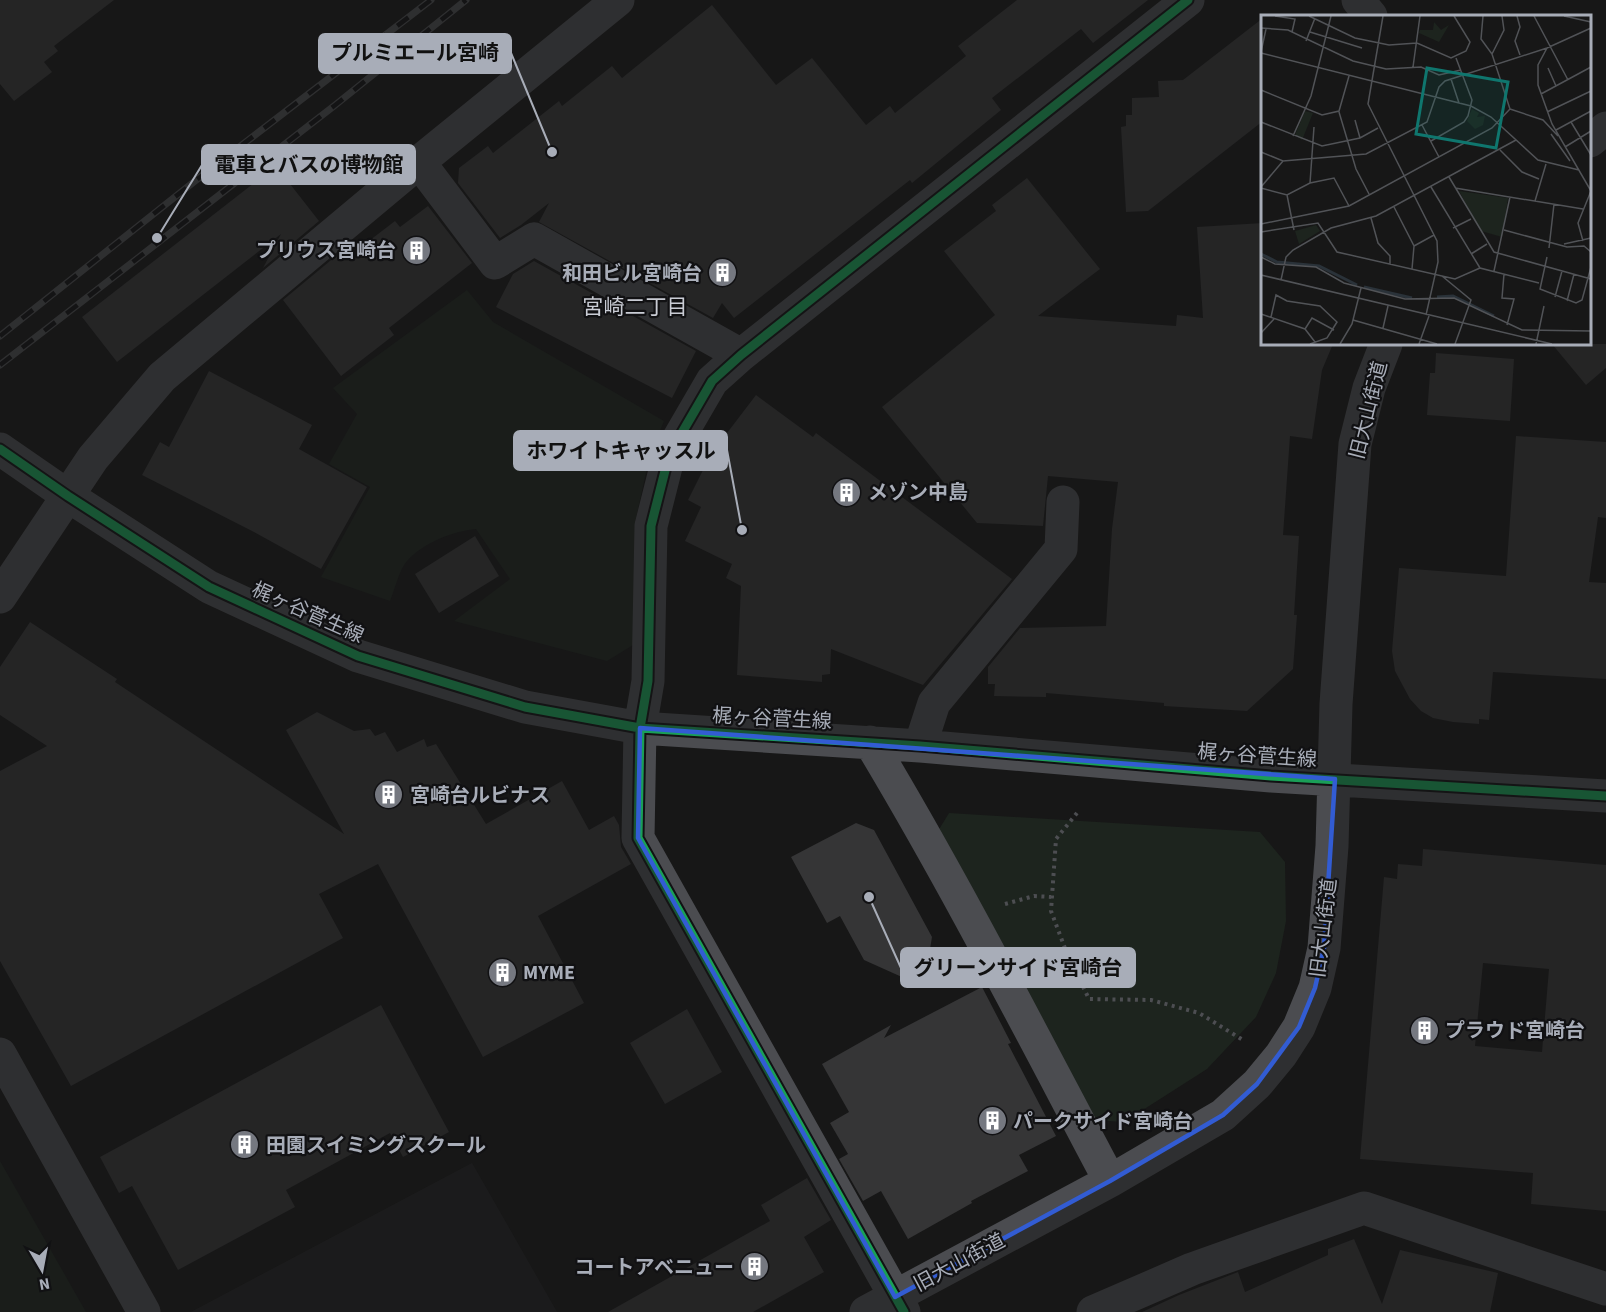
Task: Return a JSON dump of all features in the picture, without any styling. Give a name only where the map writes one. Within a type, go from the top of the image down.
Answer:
[{"type":"street","points":[[0,597],[93,458],[162,377],[419,162],[618,0]]},
{"type":"street","points":[[899,1304],[638,838],[640,728],[648,681],[651,526],[669,454],[712,381],[741,355],[1188,0]]},
{"type":"street","points":[[1358,0],[1370,15]]},
{"type":"street","points":[[1591,140],[1606,128]]},
{"type":"street","points":[[419,162],[495,262],[534,239],[741,355]]},
{"type":"street","name":"旧大山街道","points":[[866,1312],[899,1304],[1223,1114],[1257,1084],[1281,1055],[1299,1027],[1315,988],[1324,948],[1335,779],[1336,704],[1355,444],[1369,388],[1386,345]]},
{"type":"street","name":"梶ヶ谷菅生線","points":[[0,450],[209,587],[358,656],[525,707],[640,728],[870,742],[1259,775],[1606,796]]},
{"type":"street","points":[[920,746],[934,703],[1061,549],[1063,502]]},
{"type":"street","points":[[870,742],[968,914],[1110,1181]]},
{"type":"street","points":[[0,1054],[144,1312]]},
{"type":"street","points":[[1093,1312],[1192,1269],[1364,1208],[1606,1289]]},
{"type":"path","points":[[1077,813],[1056,839],[1051,910],[1065,951],[1089,999],[1151,1000],[1199,1012],[1250,1045]]},
{"type":"path","points":[[1034,896],[1051,897]]},
{"type":"highlighted area","points":[[640,728],[1335,779],[1324,948],[1315,988],[1299,1027],[1257,1084],[1223,1115],[1110,1181],[895,1297],[638,838]]},
{"type":"shaded area","points":[[467,290],[493,322],[664,421],[650,454],[635,523],[633,645],[607,661],[454,621],[510,579],[476,529],[458,532],[421,549],[407,561],[402,569],[390,601],[321,577],[370,487],[329,464],[357,414],[333,388]]},
{"type":"shaded area","points":[[949,813],[1260,832],[1285,862],[1286,921],[1276,973],[1256,1017],[1207,1069],[1124,1122],[1094,1120],[938,831]]},
{"type":"shaded area","points":[[0,1161],[86,1312],[0,1312]]},
{"type":"shaded area","points":[[472,1163],[557,1312],[191,1312]]},
{"type":"building","points":[[0,0],[114,0],[54,46],[58,51],[44,62],[52,72],[14,101],[0,84]]},
{"type":"building","points":[[1017,0],[1148,0],[1093,43],[1081,29],[992,98],[1001,110],[912,183],[910,180],[734,318],[722,303],[713,318],[539,222],[549,203],[500,238],[458,183],[459,168],[488,146],[493,153],[559,101],[562,106],[612,66],[622,78],[712,5],[776,85],[812,58],[866,125],[890,106],[895,113],[966,56],[958,46]]},
{"type":"building","points":[[1261,20],[1261,123],[1148,211],[1126,212],[1121,127],[1126,126],[1126,115],[1132,115],[1132,98],[1159,97],[1158,81],[1183,80]]},
{"type":"building","points":[[276,166],[319,221],[263,268],[281,234],[117,362],[82,317]]},
{"type":"building","points":[[1027,178],[1100,269],[1038,316],[1176,326],[1177,315],[1203,318],[1197,227],[1261,223],[1261,345],[1333,345],[1322,370],[1312,439],[1290,436],[1283,535],[1299,536],[1293,669],[1247,711],[1164,706],[1164,703],[1046,693],[1046,697],[994,696],[995,684],[988,684],[988,667],[1020,628],[1106,626],[1112,529],[1118,482],[1048,476],[1043,526],[977,523],[882,407],[995,315],[944,251],[996,211],[992,205]]},
{"type":"building","points":[[428,206],[472,263],[389,328],[394,335],[341,376],[283,300],[342,251],[348,257],[395,221],[400,227]]},
{"type":"building","points":[[534,261],[696,351],[672,398],[496,307],[513,274]]},
{"type":"building","points":[[1606,344],[1606,368],[1586,385],[1553,345]]},
{"type":"building","points":[[1436,353],[1514,359],[1510,421],[1427,415],[1430,373],[1435,373]]},
{"type":"building","points":[[209,371],[312,425],[299,449],[367,487],[321,569],[142,475],[160,442],[169,447]]},
{"type":"building","points":[[756,395],[813,437],[816,433],[1012,579],[923,685],[831,649],[830,674],[822,675],[822,682],[737,675],[741,586],[726,578],[732,564],[685,541],[701,507],[688,500],[711,454]]},
{"type":"building","points":[[1516,436],[1606,442],[1606,518],[1598,517],[1589,582],[1606,583],[1606,679],[1493,672],[1489,720],[1479,719],[1479,724],[1433,718],[1421,711],[1410,699],[1395,671],[1392,651],[1399,568],[1506,576]]},
{"type":"building","points":[[475,536],[499,576],[439,613],[415,574]]},
{"type":"building","points":[[30,622],[117,679],[115,682],[344,834],[286,730],[317,712],[354,731],[370,729],[375,736],[385,732],[397,752],[424,739],[427,747],[436,744],[486,824],[562,781],[589,830],[614,816],[619,825],[621,847],[631,864],[538,916],[584,1003],[483,1057],[378,864],[319,894],[343,938],[71,1086],[0,961],[0,771],[47,746],[0,715],[0,667]]},
{"type":"building","points":[[856,823],[874,830],[932,937],[930,949],[913,982],[864,960],[840,916],[827,923],[791,857]]},
{"type":"building","name":"プラウド宮崎台","points":[[1423,849],[1606,865],[1606,1211],[1531,1204],[1533,1173],[1360,1159],[1384,877],[1397,879],[1398,864],[1422,866]],"holes":[[[1483,963],[1549,969],[1542,1052],[1475,1046]]]},
{"type":"building","points":[[982,987],[1011,1043],[1008,1044],[1056,1136],[1019,1155],[1028,1171],[971,1201],[972,1203],[908,1239],[881,1191],[863,1201],[839,1159],[848,1154],[830,1123],[849,1112],[822,1064],[891,1025],[884,1038]]},
{"type":"building","name":"田園スイミングスクール","points":[[381,1005],[449,1132],[403,1157],[390,1133],[286,1190],[295,1207],[178,1270],[132,1186],[119,1193],[100,1157]]},
{"type":"building","points":[[687,1009],[722,1072],[665,1104],[630,1043]]},
{"type":"building","name":"コートアベニュー","points":[[807,1178],[831,1220],[804,1237],[824,1272],[753,1312],[608,1312],[770,1221],[761,1205]]},
{"type":"building","points":[[1354,1239],[1382,1304],[1400,1250],[1498,1273],[1490,1312],[1142,1312],[1238,1272],[1245,1292],[1328,1255],[1328,1249]]},
{"type":"railway","points":[[0,336],[195,181],[431,0]]},
{"type":"railway","points":[[0,365],[334,106],[466,0]]},
{"type":"cycle path","points":[[904,1312],[638,838],[640,728],[648,681],[651,526],[669,455],[712,381],[741,355],[1188,0]]},
{"type":"cycle path","points":[[0,449],[209,587],[358,656],[525,707],[640,728],[920,746],[1271,776],[1606,796]]},
{"type":"place","name":"プルミエール宮崎","points":[[552,152]]},
{"type":"place","name":"電車とバスの博物館","points":[[157,238]]},
{"type":"place","name":"プリウス宮崎台","points":[[417,250]]},
{"type":"place","name":"和田ビル宮崎台","points":[[723,273]]},
{"type":"place","name":"メゾン中島","points":[[847,492]]},
{"type":"place","name":"ホワイトキャッスル","points":[[742,530]]},
{"type":"place","name":"宮崎台ルビナス","points":[[389,795]]},
{"type":"place","name":"グリーンサイド宮崎台","points":[[869,897]]},
{"type":"place","name":"MYME","points":[[502,972]]},
{"type":"place","name":"プラウド宮崎台","points":[[1424,1030]]},
{"type":"place","name":"パークサイド宮崎台","points":[[992,1121]]},
{"type":"place","name":"田園スイミングスクール","points":[[245,1145]]},
{"type":"place","name":"コートアベニュー","points":[[755,1267]]},
{"type":"district","name":"宮崎二丁目","points":[[635,307]]}]
